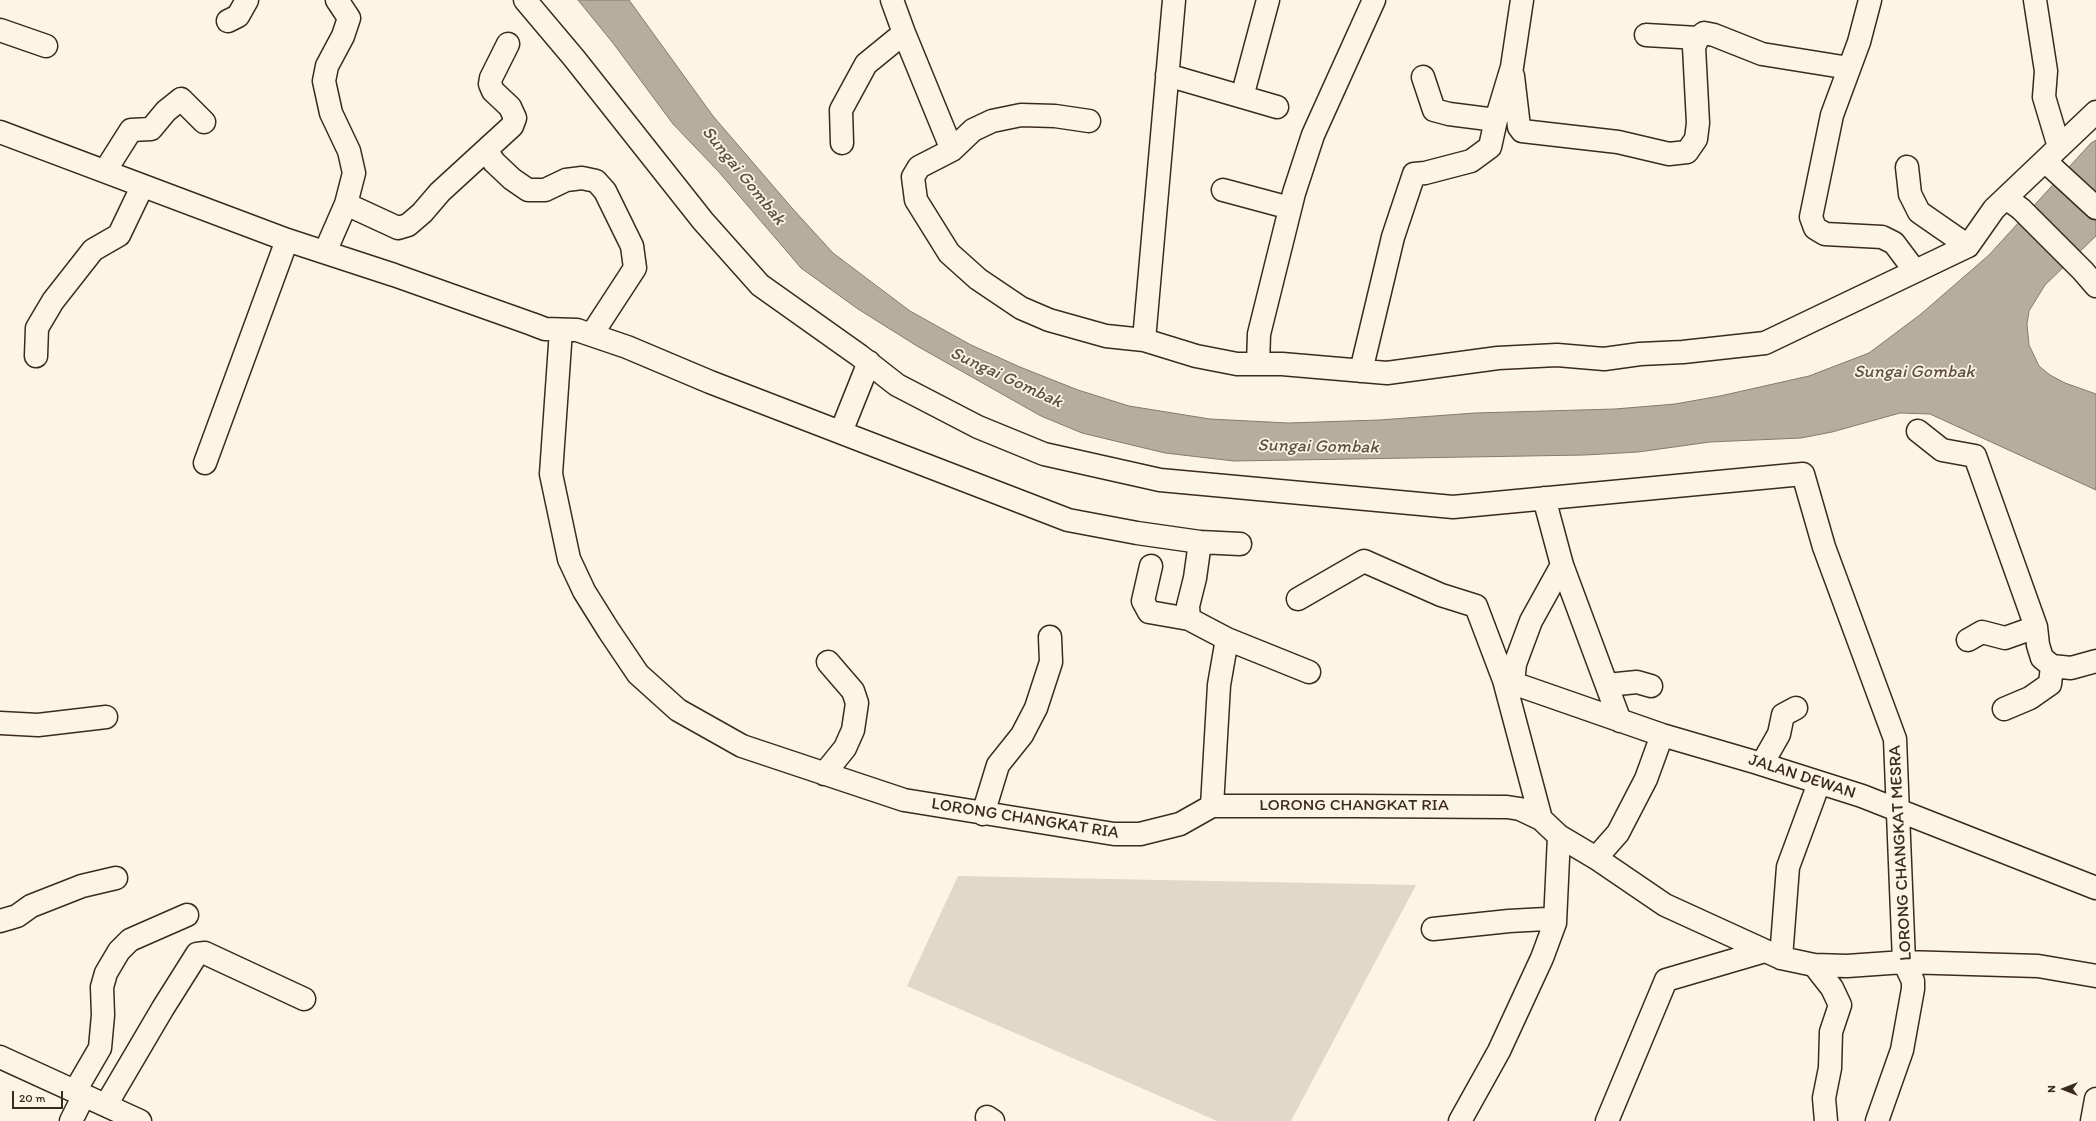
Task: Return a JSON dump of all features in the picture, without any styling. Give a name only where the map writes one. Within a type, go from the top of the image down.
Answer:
[{"type":"street","points":[[228,21],[238,16],[247,0]]},
{"type":"street","points":[[325,252],[346,204],[354,174],[349,151],[331,113],[324,81],[327,66],[343,36],[349,18],[337,0]]},
{"type":"street","points":[[525,0],[574,58],[703,221],[760,285],[869,362],[898,385],[978,427],[1044,454],[1160,480],[1453,507],[1544,498],[1562,565],[1620,721]]},
{"type":"street","points":[[892,0],[904,34],[952,150]]},
{"type":"street","points":[[1144,340],[1174,0]]},
{"type":"street","points":[[1242,97],[1268,0]]},
{"type":"street","points":[[1258,364],[1259,334],[1290,208],[1313,135],[1374,0]]},
{"type":"street","points":[[1361,371],[1393,237],[1414,174],[1425,173],[1471,161],[1490,146],[1512,67],[1522,0]]},
{"type":"street","points":[[1870,0],[1859,42],[1832,115],[1811,217],[1815,228],[1825,234],[1882,237],[1894,243],[1915,271]]},
{"type":"street","points":[[2035,0],[2046,71],[2044,97],[2053,159],[2096,208]]},
{"type":"street","points":[[0,30],[46,46]]},
{"type":"street","points":[[842,143],[840,110],[866,64],[904,34]]},
{"type":"street","points":[[1512,67],[1519,127],[1522,131],[1618,142],[1669,154],[1686,152],[1696,139],[1698,123],[1694,47],[1698,38],[1704,34],[1714,35],[1762,54],[1849,68]]},
{"type":"street","points":[[1646,36],[1698,38]]},
{"type":"street","points":[[346,204],[398,228],[408,225],[422,213],[440,192],[512,126],[515,118],[510,107],[493,91],[490,84],[491,78],[508,44]]},
{"type":"street","points":[[1167,75],[1277,107]]},
{"type":"street","points":[[1423,77],[1434,110],[1449,114],[1496,120]]},
{"type":"street","points":[[105,172],[131,130],[151,129],[166,111],[181,99],[204,122]]},
{"type":"street","points":[[1089,121],[1055,116],[1021,115],[992,121],[973,130],[952,150],[919,167],[913,177],[916,200],[949,253],[978,279],[1028,311],[1049,320],[1106,336],[1144,340],[1196,356],[1237,364],[1282,364],[1387,373],[1498,358],[1542,356],[1604,359],[1640,354],[1683,352],[1765,343],[1968,246],[1994,209],[2014,203],[2096,112]]},
{"type":"street","points":[[0,132],[142,187],[287,240],[394,275],[545,329],[577,330],[592,334],[710,382],[1068,520],[1137,533],[1200,542],[1240,544]]},
{"type":"street","points":[[486,150],[494,162],[512,179],[528,190],[545,190],[566,180],[582,178],[596,181],[605,191],[632,246],[635,268],[592,334]]},
{"type":"street","points":[[1907,167],[1910,194],[1919,212],[1968,246]]},
{"type":"street","points":[[36,356],[37,328],[53,301],[93,250],[119,235],[142,187]]},
{"type":"street","points":[[1223,190],[1290,208]]},
{"type":"street","points":[[2014,203],[2092,281]]},
{"type":"street","points":[[205,463],[287,240]]},
{"type":"street","name":"LORONG CHANGKAT RIA","points":[[561,330],[551,474],[569,559],[588,598],[608,631],[638,674],[678,710],[742,746],[904,800],[1114,834],[1140,834],[1180,824],[1212,806],[1507,807],[1520,809],[1541,819],[1559,836],[1596,858],[1664,905],[1773,954],[1814,964],[1847,966],[1904,962],[2038,966],[2096,976]]},
{"type":"street","points":[[841,432],[869,362]]},
{"type":"street","points":[[1918,431],[1942,450],[1975,456],[2036,627],[2038,645],[2042,658],[2052,666],[2071,668],[2096,661]]},
{"type":"street","name":"LORONG CHANGKAT MESRA","points":[[1544,498],[1803,474],[1824,547],[1895,739],[1904,962],[1913,981],[1909,1014],[1902,1050],[1877,1121]]},
{"type":"street","points":[[1189,619],[1188,606],[1195,578],[1200,542]]},
{"type":"street","points":[[1298,599],[1364,561],[1441,595],[1476,606],[1508,682],[1541,819]]},
{"type":"street","points":[[1508,682],[1531,621],[1562,565]]},
{"type":"street","points":[[1151,566],[1143,601],[1149,612],[1189,619],[1227,639],[1309,672]]},
{"type":"street","points":[[1968,640],[1982,632],[2005,638],[2036,627]]},
{"type":"street","points":[[983,814],[998,765],[1022,735],[1036,708],[1051,662],[1050,637]]},
{"type":"street","points":[[1212,806],[1219,685],[1227,639]]},
{"type":"street","points":[[824,774],[845,748],[853,730],[857,703],[853,691],[828,662]]},
{"type":"street","points":[[2004,709],[2030,698],[2050,684],[2052,666]]},
{"type":"street","name":"JALAN DEWAN","points":[[1508,682],[1662,735],[1762,764],[1899,810],[2096,888]]},
{"type":"street","points":[[1607,686],[1637,682],[1651,686]]},
{"type":"street","points":[[1762,764],[1779,734],[1783,715],[1796,708]]},
{"type":"street","points":[[0,723],[38,725],[106,717]]},
{"type":"street","points":[[1596,858],[1618,833],[1646,779],[1662,735]]},
{"type":"street","points":[[1773,954],[1788,867],[1819,783]]},
{"type":"street","points":[[1460,1121],[1499,1051],[1542,958],[1555,923],[1559,836]]},
{"type":"street","points":[[0,921],[17,916],[31,906],[82,886],[116,878]]},
{"type":"street","points":[[71,1121],[79,1093],[100,1048],[103,1015],[102,987],[106,973],[119,951],[130,940],[187,915]]},
{"type":"street","points":[[1433,929],[1509,921],[1546,920],[1555,923]]},
{"type":"street","points":[[106,1105],[163,1008],[197,954],[205,953],[304,999]]},
{"type":"street","name":"LORONG CHANGKAT RIA","points":[[1607,1121],[1666,980],[1773,954]]},
{"type":"street","points":[[1814,964],[1832,988],[1840,1005],[1831,1032],[1830,1068],[1824,1098],[1826,1121]]},
{"type":"street","points":[[2,1064],[79,1093],[140,1121]]},
{"type":"street","points":[[2092,1121],[2096,1099]]},
{"type":"shaded area","points":[[958,876],[1416,885],[1291,1121],[1217,1121],[907,986]]},
{"type":"water","name":"Sungai Gombak","points":[[578,0],[629,0],[713,116],[792,208],[833,253],[910,311],[971,345],[1020,367],[1078,390],[1129,406],[1210,419],[1288,423],[1379,420],[1475,413],[1615,409],[1675,404],[1720,396],[1809,376],[1869,353],[1921,314],[1989,255],[2091,143],[2096,140],[2096,236],[2045,285],[2029,311],[2027,324],[2029,345],[2039,366],[2050,375],[2065,383],[2096,394],[2096,490],[1930,414],[1900,413],[1832,432],[1801,438],[1710,442],[1638,452],[1585,455],[1234,461],[1165,453],[1082,433],[1041,416],[917,346],[858,309],[801,268],[718,171],[673,124],[613,43]]}]
